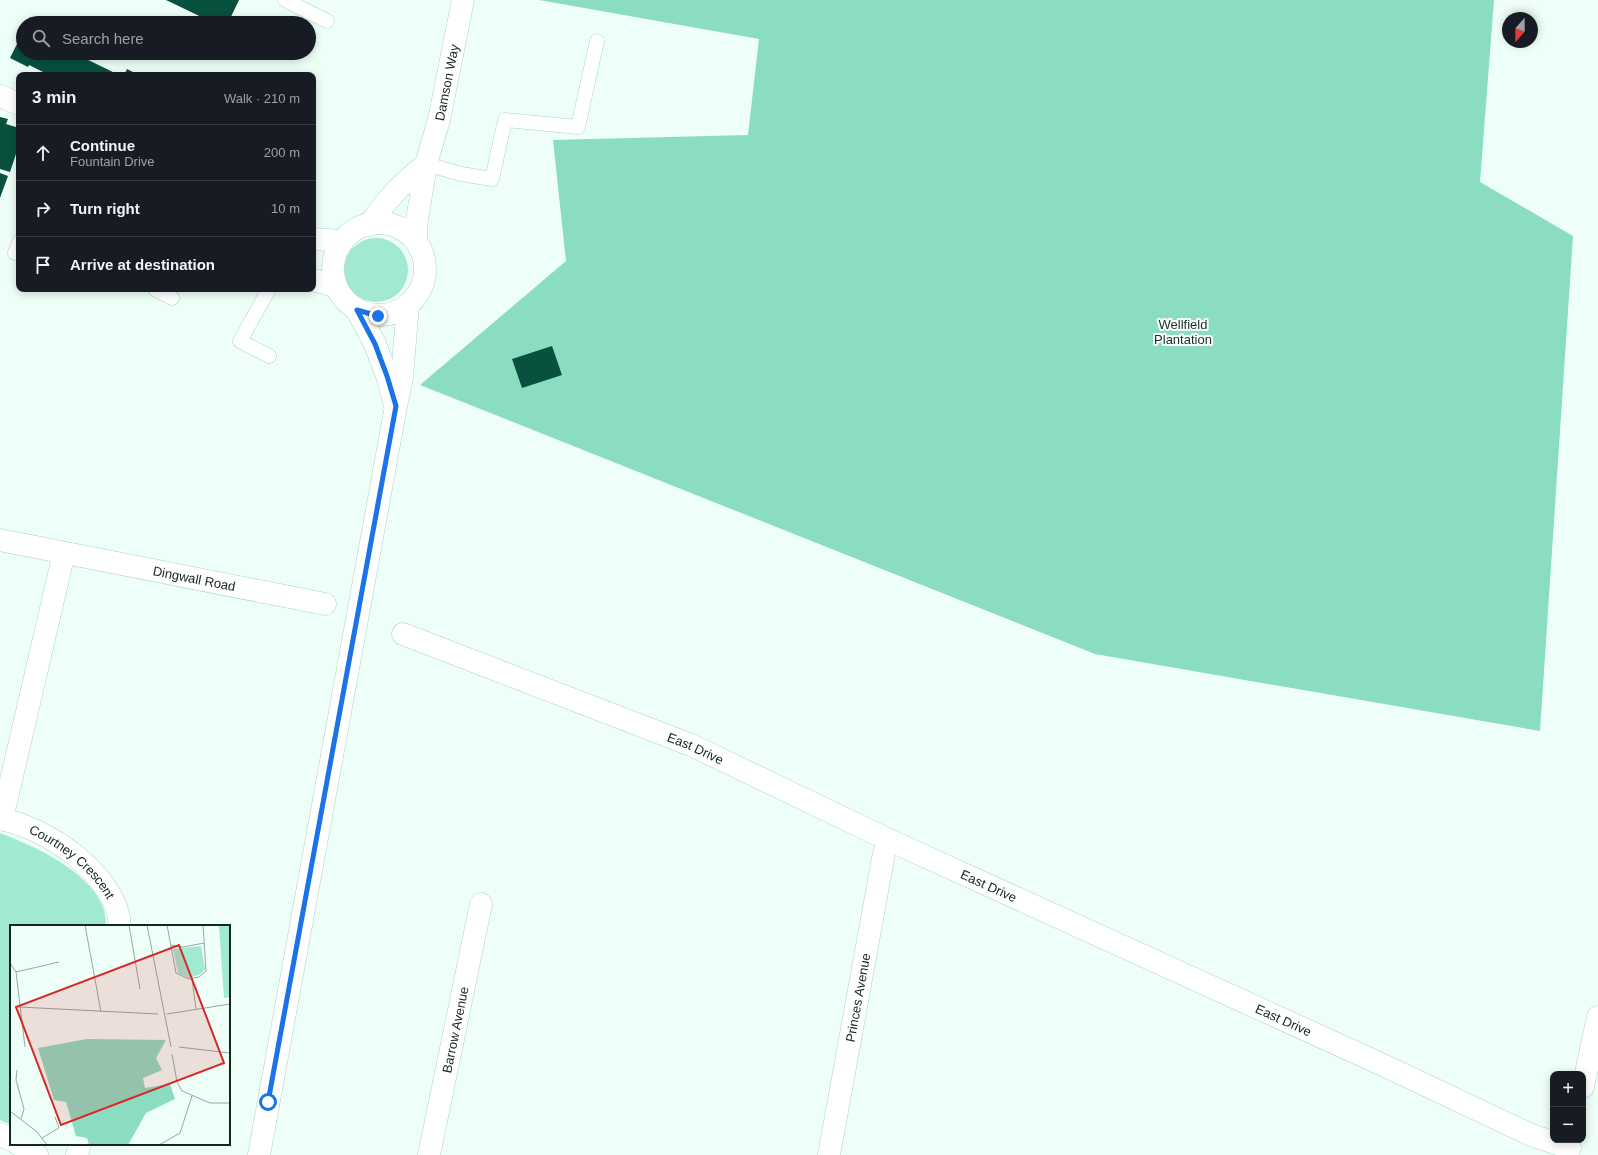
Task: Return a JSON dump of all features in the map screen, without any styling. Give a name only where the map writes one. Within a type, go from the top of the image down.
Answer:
[{"type":"street","name":"Damson Way","points":[[416,241],[416,226],[426,164],[440,120],[462,0]]},
{"type":"street","points":[[0,96],[16,103]]},
{"type":"street","points":[[370,225],[381,207],[406,180],[426,164]]},
{"type":"street","points":[[377,223],[393,225],[404,230],[416,241],[425,260],[425,276],[420,291],[408,306],[394,314],[378,316],[357,310],[344,300],[336,286],[333,273],[334,257],[342,242],[353,231],[361,226],[370,225],[377,223]]},
{"type":"street","points":[[316,239],[342,242]]},
{"type":"street","points":[[316,281],[336,286]]},
{"type":"street","points":[[259,1155],[402,377],[408,306]]},
{"type":"street","points":[[357,310],[375,344],[396,406]]},
{"type":"street","name":"Dingwall Road","points":[[0,540],[325,604]]},
{"type":"street","name":"Courtney Crescent","points":[[64,553],[1,819],[24,825],[44,835],[84,863],[108,891],[115,906],[120,925]]},
{"type":"street","name":"East Drive","points":[[403,634],[691,745],[889,840],[1376,1062],[1531,1135],[1570,1148]]},
{"type":"street","name":"Princes Avenue","points":[[829,1155],[884,853],[889,840]]},
{"type":"street","name":"Barrow Avenue","points":[[429,1155],[482,904]]},
{"type":"street","points":[[1586,1073],[1598,1017]]},
{"type":"street","points":[[0,1134],[10,1139]]},
{"type":"street","points":[[20,1145],[37,1155]]},
{"type":"street","points":[[77,1155],[80,1145]]},
{"type":"lane","points":[[284,0],[327,21]]},
{"type":"lane","points":[[426,164],[461,174],[492,179],[505,120],[578,127],[597,41]]},
{"type":"lane","points":[[161,292],[172,298]]},
{"type":"lane","points":[[267,292],[240,341],[269,356]]},
{"type":"green space","name":"Wellfield Plantation","points":[[539,0],[1494,0],[1480,182],[1573,236],[1540,731],[1095,654],[420,385],[566,261],[553,140],[748,135],[759,39]]},
{"type":"green space","points":[[376,238],[394,244],[402,252],[408,270],[402,288],[394,296],[376,302],[358,296],[350,288],[344,270],[350,252],[358,244]]},
{"type":"green space","points":[[0,833],[58,860],[84,880],[102,905],[105,913],[106,925],[10,925],[10,1125],[0,1120]]},
{"type":"building","points":[[166,0],[239,0],[231,16],[199,16]]},
{"type":"building","points":[[16,46],[16,60],[88,60],[113,72],[43,72],[29,65],[28,67],[10,58]]},
{"type":"building","points":[[127,69],[133,72],[126,72]]},
{"type":"building","points":[[0,117],[8,119],[6,124],[16,127],[16,154],[10,172],[0,169]]},
{"type":"building","points":[[0,173],[8,176],[0,198]]},
{"type":"building","points":[[552,346],[562,375],[522,388],[512,359]]},
{"type":"route","points":[[268,1102],[396,406],[375,344],[357,310],[378,316]]}]
